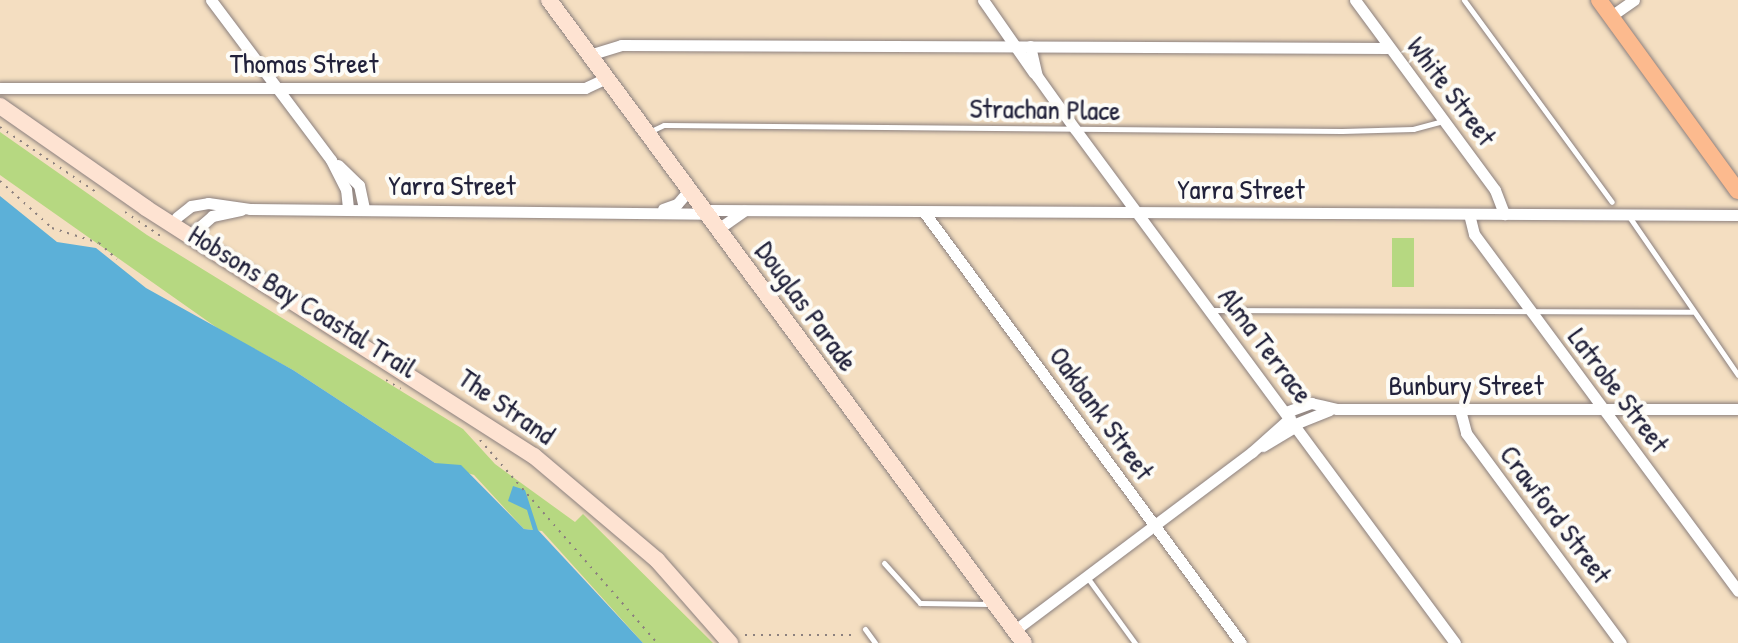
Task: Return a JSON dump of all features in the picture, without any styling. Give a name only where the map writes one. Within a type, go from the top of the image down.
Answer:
[{"type":"main road","points":[[1599,0],[1738,191]]},
{"type":"street","points":[[211,0],[331,160],[346,189],[348,208]]},
{"type":"street","name":"Douglas Parade","points":[[549,0],[1019,639]]},
{"type":"street","name":"Alma Terrace","points":[[983,0],[1010,46],[1037,76],[1455,643]]},
{"type":"street","name":"White Street","points":[[1355,0],[1495,190],[1504,214]]},
{"type":"street","points":[[1611,16],[1634,0]]},
{"type":"street","points":[[589,55],[621,45],[1389,48]]},
{"type":"street","name":"Alma Terrace","points":[[1030,46],[1037,76]]},
{"type":"street","name":"Thomas Street","points":[[0,88],[585,88],[606,78]]},
{"type":"street","name":"The Strand","points":[[0,106],[108,191],[221,253],[479,416],[578,489],[738,639]]},
{"type":"street","points":[[331,160],[357,183],[364,208]]},
{"type":"street","name":"Yarra Street","points":[[654,210],[675,205],[689,190]]},
{"type":"street","name":"Yarra Street","points":[[180,229],[199,203],[250,209],[1738,215]]},
{"type":"street","name":"Yarra Street","points":[[180,229],[212,216],[250,209]]},
{"type":"street","points":[[718,229],[744,211]]},
{"type":"street","name":"Oakbank Street","points":[[924,212],[1241,643]]},
{"type":"street","name":"Latrobe Street","points":[[1469,214],[1472,231],[1738,591]]},
{"type":"street","name":"Bunbury Street","points":[[1019,639],[1086,577],[1292,420],[1337,409],[1738,409]]},
{"type":"street","name":"Crawford Street","points":[[1460,410],[1466,433],[1621,643]]},
{"type":"lane","points":[[1464,0],[1612,202]]},
{"type":"lane","name":"Strachan Place","points":[[647,133],[664,125],[1413,129],[1444,120]]},
{"type":"lane","points":[[1628,215],[1738,375]]},
{"type":"lane","points":[[1210,310],[1692,312]]},
{"type":"lane","points":[[884,563],[920,603],[995,604]]},
{"type":"lane","points":[[1086,577],[1135,643]]},
{"type":"lane","points":[[865,629],[875,643]]},
{"type":"path","points":[[0,127],[108,191]]},
{"type":"path","points":[[0,181],[52,228],[99,243],[117,259]]},
{"type":"path","name":"Hobsons Bay Coastal Trail","points":[[120,207],[143,229],[180,229]]},
{"type":"path","name":"Hobsons Bay Coastal Trail","points":[[381,374],[410,393]]},
{"type":"path","points":[[476,436],[657,643]]},
{"type":"path","points":[[738,639],[870,635]]},
{"type":"green space","points":[[0,132],[147,235],[463,429],[495,464],[575,522],[583,514],[713,643],[643,643],[542,531],[524,529],[474,475],[435,463],[293,370],[223,332],[0,175]]},
{"type":"green space","points":[[1392,238],[1414,238],[1414,287],[1392,287]]},
{"type":"water","points":[[0,196],[57,242],[96,248],[146,288],[293,370],[435,463],[461,465],[524,529],[533,530],[527,510],[508,501],[513,486],[525,490],[538,530],[643,643],[0,643]]}]
